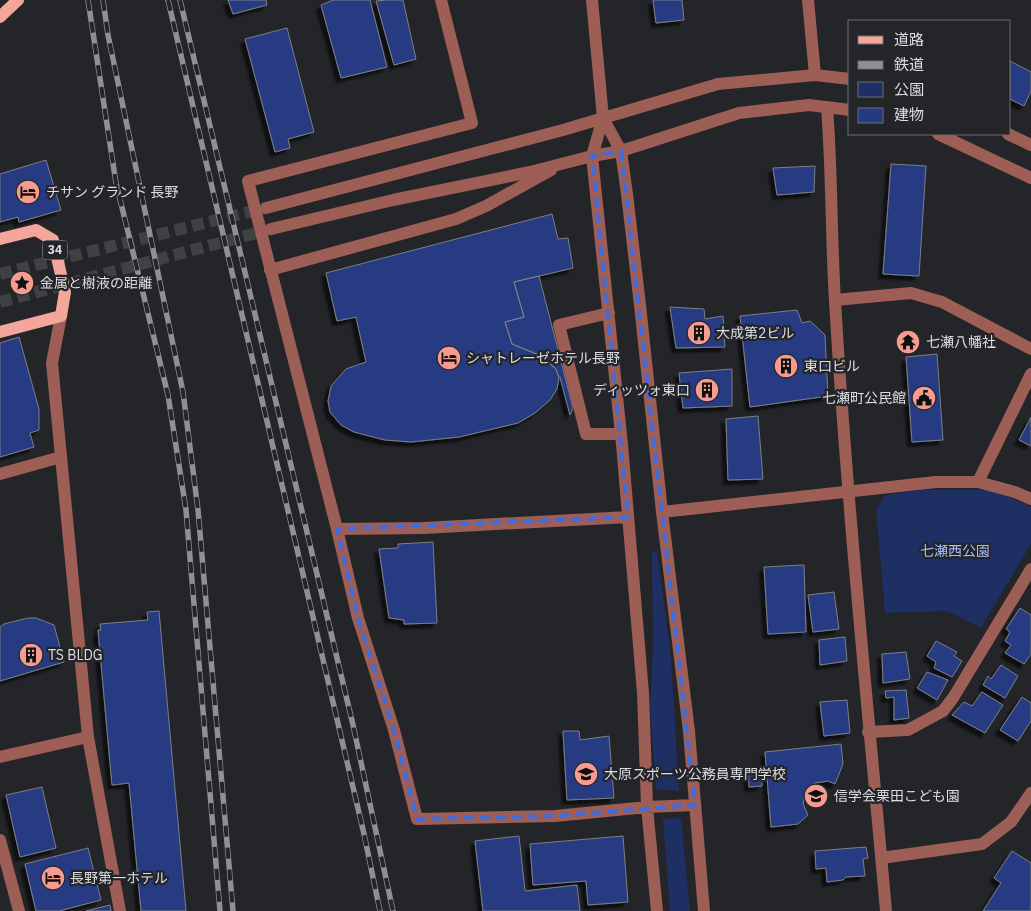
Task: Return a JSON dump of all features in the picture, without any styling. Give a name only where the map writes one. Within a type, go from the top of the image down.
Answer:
[{"type":"main road","points":[[0,17],[18,0]]},
{"type":"main road","name":"34","points":[[0,239],[36,230],[53,240],[65,292],[61,316]]},
{"type":"main road","points":[[0,332],[61,316]]},
{"type":"street","points":[[440,0],[472,123],[248,181],[358,618],[394,730],[418,819],[555,816],[647,807],[695,805]]},
{"type":"street","points":[[592,0],[603,118],[592,156],[621,434],[643,693],[647,807],[657,911]]},
{"type":"street","points":[[808,0],[815,75]]},
{"type":"street","points":[[266,208],[603,118],[718,84],[815,75],[848,79]]},
{"type":"street","points":[[271,229],[592,156],[621,152],[739,113],[809,105],[848,110]]},
{"type":"street","points":[[827,107],[830,138],[835,300],[849,492],[868,732],[886,911]]},
{"type":"street","points":[[603,118],[621,152],[689,731],[704,911]]},
{"type":"street","points":[[940,135],[1031,178]]},
{"type":"street","points":[[1010,135],[1031,145]]},
{"type":"street","points":[[270,270],[456,219],[494,202],[563,163]]},
{"type":"street","points":[[835,300],[911,294],[942,302],[1031,349]]},
{"type":"street","points":[[609,313],[559,325],[586,434],[621,434]]},
{"type":"street","points":[[61,316],[52,363],[88,737],[120,911]]},
{"type":"street","points":[[978,482],[1031,374]]},
{"type":"street","points":[[0,474],[61,457]]},
{"type":"street","points":[[662,512],[936,482],[978,482],[1015,492],[1031,499]]},
{"type":"street","points":[[337,529],[432,528],[628,518]]},
{"type":"street","points":[[868,732],[908,730],[943,711],[1031,570]]},
{"type":"street","points":[[0,757],[88,737]]},
{"type":"street","points":[[880,858],[982,844],[1011,822],[1031,793]]},
{"type":"street","points":[[0,840],[20,911]]},
{"type":"highlighted area","points":[[621,151],[695,805],[555,816],[417,819],[394,730],[358,618],[337,529],[628,517],[592,156]]},
{"type":"green space","name":"七瀬西公園","points":[[921,490],[995,490],[1031,507],[1031,544],[981,628],[948,611],[885,613],[876,509],[886,495]]},
{"type":"green space","points":[[657,551],[671,658],[679,791],[656,789],[650,707],[653,647],[652,552]]},
{"type":"green space","points":[[681,818],[690,911],[670,911],[663,819]]},
{"type":"building","points":[[228,0],[266,0],[267,5],[233,14]]},
{"type":"building","points":[[333,0],[370,0],[387,67],[341,78],[321,5]]},
{"type":"building","points":[[403,0],[416,59],[394,65],[376,1]]},
{"type":"building","points":[[653,0],[682,0],[684,20],[656,23]]},
{"type":"building","points":[[287,28],[314,132],[288,139],[290,148],[275,152],[245,39]]},
{"type":"building","points":[[1011,62],[1031,72],[1031,91],[1024,106],[1011,100]]},
{"type":"building","name":"チサン グランド 長野","points":[[46,160],[61,210],[19,222],[18,217],[0,222],[0,174]]},
{"type":"building","points":[[891,164],[926,166],[919,276],[883,274]]},
{"type":"building","points":[[815,166],[814,192],[777,195],[773,168]]},
{"type":"building","points":[[552,214],[558,239],[568,238],[573,268],[514,282],[524,317],[505,322],[512,344],[539,355],[556,369],[559,378],[557,389],[550,400],[535,413],[518,423],[459,437],[411,442],[385,440],[354,432],[341,425],[330,412],[328,401],[331,386],[346,369],[366,362],[356,317],[337,321],[326,273]]},
{"type":"building","points":[[539,276],[573,408],[570,415],[556,369],[539,355],[512,344],[505,322],[524,317],[514,282]]},
{"type":"building","name":"大成第2ビル","points":[[670,307],[704,309],[705,319],[723,316],[725,347],[676,348]]},
{"type":"building","name":"東口ビル","points":[[797,310],[802,323],[810,321],[825,335],[828,396],[750,407],[740,316]]},
{"type":"building","points":[[19,337],[39,409],[39,430],[30,433],[34,447],[0,457],[0,343]]},
{"type":"building","name":"七瀬町公民館","points":[[937,354],[943,440],[912,442],[906,357]]},
{"type":"building","name":"ディッツォ東口","points":[[732,369],[732,406],[683,408],[679,373]]},
{"type":"building","points":[[758,416],[763,479],[728,480],[726,419]]},
{"type":"building","points":[[1031,417],[1031,446],[1019,440]]},
{"type":"building","points":[[433,542],[437,623],[404,624],[404,620],[389,618],[379,549],[398,548],[398,544]]},
{"type":"building","points":[[804,565],[806,632],[768,634],[764,567]]},
{"type":"building","points":[[834,592],[839,629],[813,632],[808,595]]},
{"type":"building","points":[[1020,608],[1031,615],[1031,654],[1024,664],[1005,653],[1011,645],[1005,641],[1010,632],[1006,629]]},
{"type":"building","points":[[159,611],[186,911],[141,911],[129,783],[112,785],[98,630],[101,630],[100,624],[148,620],[147,612]]},
{"type":"building","name":"TS BLDG","points":[[36,618],[54,625],[64,662],[0,681],[0,627],[4,624]]},
{"type":"building","points":[[845,637],[847,661],[820,665],[819,640]]},
{"type":"building","points":[[936,641],[957,652],[954,656],[962,661],[952,677],[934,668],[936,662],[927,656]]},
{"type":"building","points":[[906,652],[910,679],[883,683],[882,654]]},
{"type":"building","points":[[1001,665],[1018,676],[1005,698],[983,685],[988,676],[991,679]]},
{"type":"building","points":[[927,672],[948,680],[937,700],[917,688]]},
{"type":"building","points":[[906,690],[909,718],[894,720],[894,697],[886,698],[885,691]]},
{"type":"building","points":[[982,692],[1003,705],[985,733],[952,715],[964,702],[972,706]]},
{"type":"building","points":[[1022,697],[1031,703],[1031,721],[1018,741],[1000,730]]},
{"type":"building","points":[[847,700],[850,733],[824,736],[820,702]]},
{"type":"building","points":[[563,731],[579,731],[580,740],[609,736],[614,798],[567,800]]},
{"type":"building","points":[[841,744],[843,764],[835,784],[828,781],[815,783],[808,788],[803,804],[808,815],[798,824],[771,827],[765,752]]},
{"type":"building","points":[[761,767],[762,786],[749,787],[748,768]]},
{"type":"building","points":[[42,787],[56,848],[20,857],[6,795]]},
{"type":"building","points":[[519,836],[525,891],[577,885],[580,911],[483,911],[475,841]]},
{"type":"building","points":[[623,836],[628,902],[588,905],[586,881],[533,885],[530,844]]},
{"type":"building","points":[[866,847],[868,858],[863,859],[865,876],[846,877],[843,880],[827,882],[826,868],[816,869],[815,851]]},
{"type":"building","points":[[88,848],[101,900],[59,911],[36,911],[25,864]]},
{"type":"building","points":[[1012,851],[1031,863],[1031,911],[983,911],[1001,883],[994,878]]},
{"type":"building","points":[[110,905],[111,911],[86,911]]},
{"type":"tunnel","points":[[0,274],[265,208]]},
{"type":"tunnel","points":[[0,302],[271,229]]},
{"type":"railway","points":[[88,0],[116,183],[168,395],[186,510],[220,911]]},
{"type":"railway","points":[[103,0],[108,35],[183,392],[198,510],[233,911]]},
{"type":"railway","points":[[168,0],[364,834],[380,911]]},
{"type":"railway","points":[[180,0],[353,725],[393,911]]},
{"type":"place","name":"チサン グランド 長野","points":[[28,192]]},
{"type":"place","name":"金属と樹液の距離","points":[[22,283]]},
{"type":"place","name":"大成第2ビル","points":[[699,333]]},
{"type":"place","name":"七瀬八幡社","points":[[908,342]]},
{"type":"place","name":"シャトレーゼホテル長野","points":[[449,358]]},
{"type":"place","name":"東口ビル","points":[[786,366]]},
{"type":"place","name":"ディッツォ東口","points":[[707,390]]},
{"type":"place","name":"七瀬町公民館","points":[[924,398]]},
{"type":"place","name":"TS BLDG","points":[[31,655]]},
{"type":"place","name":"大原スポーツ公務員専門学校","points":[[586,774]]},
{"type":"place","name":"信学会栗田こども園","points":[[816,796]]},
{"type":"place","name":"長野第一ホテル","points":[[53,878]]}]
